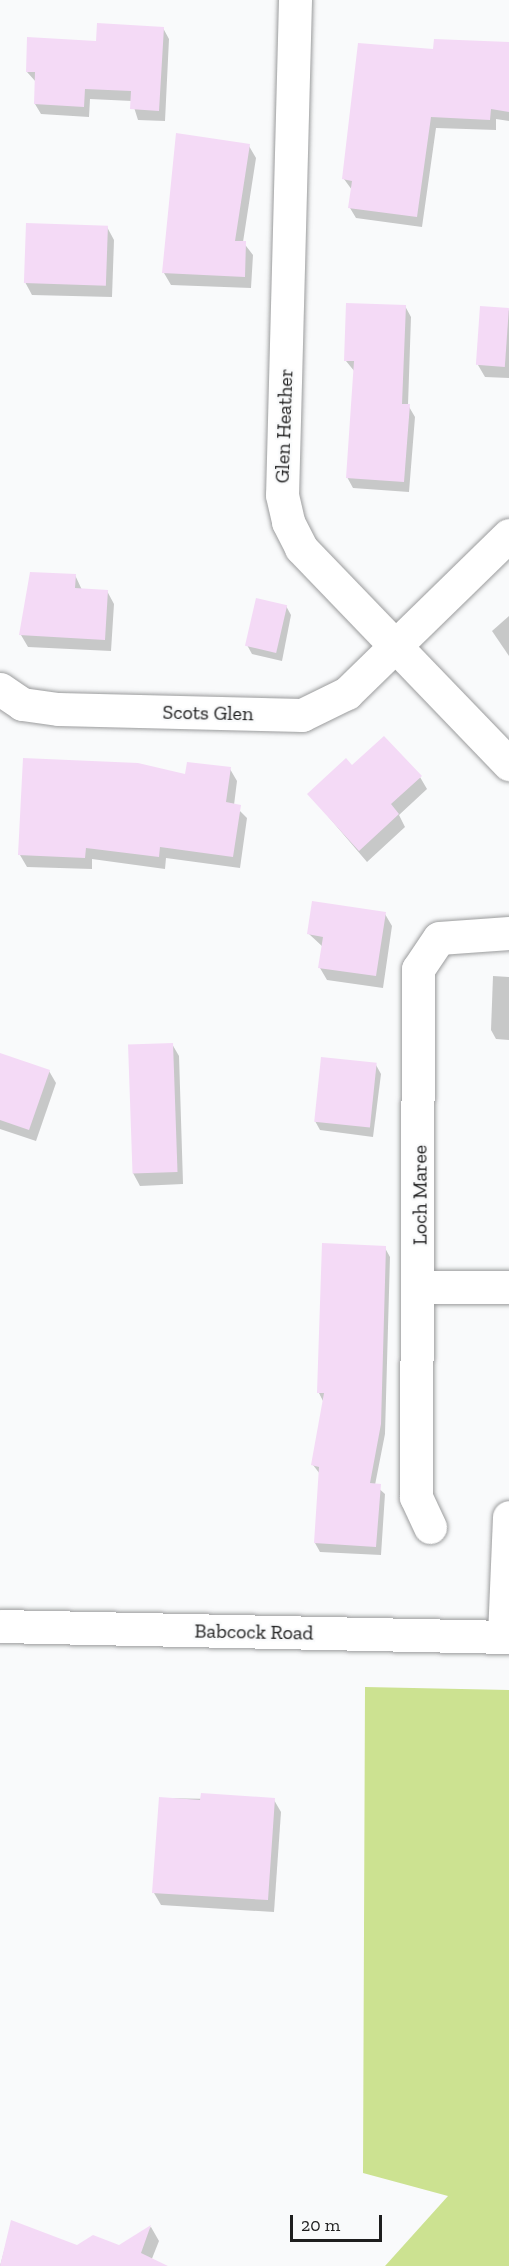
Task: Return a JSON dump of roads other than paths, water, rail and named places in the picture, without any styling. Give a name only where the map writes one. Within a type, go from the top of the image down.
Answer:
[{"type":"street","name":"Glen Heather","points":[[295,0],[282,495],[301,548],[509,764]]},
{"type":"street","name":"Scots Glen","points":[[0,689],[22,704],[58,709],[302,716],[347,693],[509,535]]},
{"type":"street","name":"Loch Maree","points":[[430,1527],[417,1497],[421,1287],[418,969],[439,938],[509,933]]},
{"type":"street","points":[[421,1287],[509,1287]]},
{"type":"street","points":[[506,1636],[509,1517]]},
{"type":"street","name":"Babcock Road","points":[[0,1626],[506,1636]]}]
